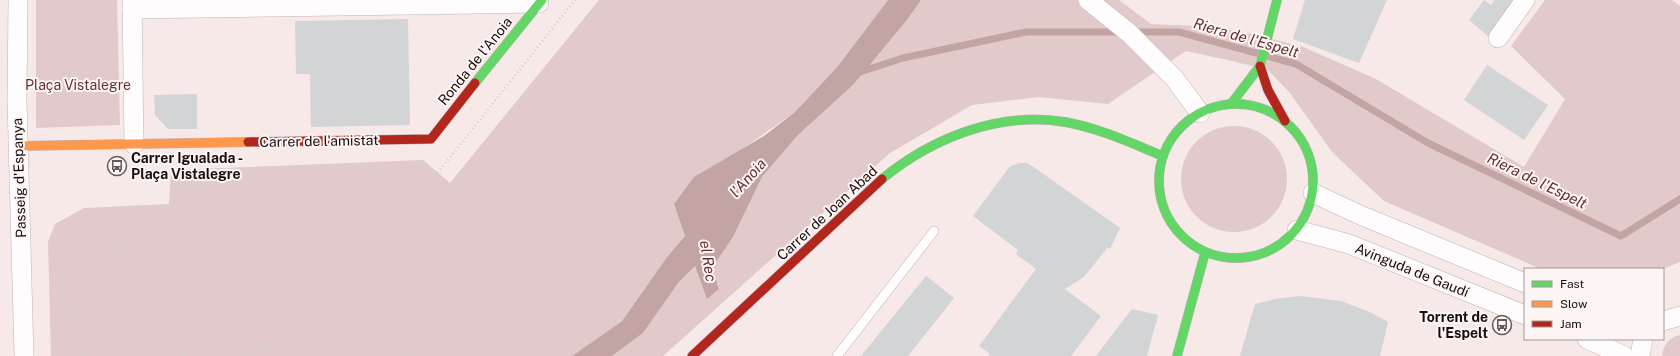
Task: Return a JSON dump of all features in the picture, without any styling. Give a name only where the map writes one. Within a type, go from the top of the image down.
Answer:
[{"type":"street","name":"Passeig d'Espanya","points":[[18,0],[8,102],[19,146],[24,356]]},
{"type":"street","points":[[1088,0],[1129,33],[1174,78],[1200,113]]},
{"type":"street","points":[[1230,104],[1260,66],[1277,0]]},
{"type":"street","points":[[1498,38],[1525,0]]},
{"type":"street","points":[[134,144],[132,5],[540,2]]},
{"type":"street","name":"Ronda de l'Anoia","points":[[431,139],[540,2]]},
{"type":"street","points":[[1260,66],[1268,90],[1285,122],[1302,142],[1312,167],[1313,193],[1310,206],[1297,230],[1282,244],[1264,254],[1245,259],[1225,258],[1205,253],[1189,243],[1175,229],[1165,213],[1160,188],[1159,175],[1163,156],[1171,139],[1184,124],[1200,113],[1215,107],[1230,104],[1250,105],[1269,111],[1285,122]]},
{"type":"street","name":"Carrer de Joan Abad","points":[[692,356],[803,254],[868,191],[906,162],[968,130],[999,121],[1041,120],[1075,125],[1131,142],[1163,156]]},
{"type":"street","name":"Carrer de l'amistat","points":[[19,146],[431,139]]},
{"type":"street","points":[[1313,193],[1360,215],[1524,283]]},
{"type":"street","name":"Avinguda de Gaudí","points":[[1297,230],[1349,244],[1524,315]]},
{"type":"street","points":[[1177,356],[1205,253]]},
{"type":"street","points":[[1664,321],[1680,316]]},
{"type":"street","points":[[1589,340],[1624,356]]},
{"type":"street","points":[[1640,356],[1643,340]]},
{"type":"lane","points":[[838,356],[934,231]]},
{"type":"path","points":[[267,349],[294,304],[335,261],[363,237],[394,216],[424,190],[574,0]]},
{"type":"path","points":[[410,356],[434,330],[468,284],[504,242],[575,171],[587,156],[637,117],[653,109],[668,97],[704,38],[724,19],[738,0]]},
{"type":"path","points":[[82,356],[64,305],[62,287],[64,269],[70,252],[80,237],[94,226],[110,217],[128,213],[147,212],[165,217],[182,226],[240,272],[253,297],[253,353]]},
{"type":"path","points":[[183,356],[187,326],[184,307],[179,300],[162,287],[117,265],[114,257],[116,248],[125,245],[153,249],[170,254],[195,267],[215,281],[233,298],[254,326]]},
{"type":"path","points":[[250,356],[258,350],[267,349],[278,356]]},
{"type":"green space","name":"Plaça Vistalegre","points":[[36,0],[117,0],[120,125],[36,128]]},
{"type":"green space","points":[[599,0],[888,0],[838,66],[795,112],[735,154],[674,204],[685,236],[667,257],[622,321],[572,356],[51,356],[48,242],[55,224],[84,208],[169,204],[171,170],[423,160],[450,183]]},
{"type":"green space","points":[[921,0],[1119,0],[1151,24],[1200,26],[1238,31],[1301,46],[1376,79],[1524,167],[1565,99],[1511,46],[1545,0],[1672,0],[1680,6],[1680,262],[1664,269],[1539,268],[1384,201],[1332,152],[1290,93],[1268,70],[1186,51],[1108,104],[1038,97],[972,105],[890,153],[663,356],[612,356],[643,333],[679,282],[695,266],[707,298],[719,289],[712,268],[733,237],[762,177],[797,136],[853,85],[907,20]]},
{"type":"green space","points":[[1234,126],[1254,130],[1272,141],[1283,159],[1287,179],[1283,199],[1272,217],[1254,228],[1234,232],[1214,228],[1196,217],[1185,199],[1181,179],[1185,159],[1196,141],[1214,130]]},
{"type":"green space","points":[[1680,335],[1680,356],[1662,356],[1667,342]]},
{"type":"water","points":[[888,0],[921,0],[907,20],[853,85],[797,136],[762,177],[733,237],[712,268],[719,289],[707,299],[695,266],[679,282],[643,333],[612,356],[572,356],[622,321],[667,257],[685,236],[674,204],[694,177],[764,136],[795,112],[838,66]]},
{"type":"building","points":[[1305,0],[1387,0],[1359,63],[1293,39]]},
{"type":"building","points":[[1484,0],[1491,5],[1494,1],[1492,0],[1518,0],[1489,37],[1469,20]]},
{"type":"building","points":[[408,19],[410,125],[311,127],[310,74],[296,74],[295,21]]},
{"type":"building","points":[[1487,65],[1548,105],[1524,140],[1464,100]]},
{"type":"building","points":[[197,94],[197,129],[168,129],[155,115],[154,95]]},
{"type":"building","points":[[1020,163],[1027,163],[1035,168],[1120,228],[1110,249],[1108,247],[1084,277],[1065,289],[1101,316],[1071,356],[988,356],[990,354],[979,346],[1036,269],[1016,254],[1018,250],[973,216],[1007,170],[1011,166]]},
{"type":"building","points":[[926,276],[954,298],[908,356],[861,356]]},
{"type":"building","points":[[1300,296],[1341,301],[1370,312],[1388,322],[1380,356],[1240,356],[1255,304],[1275,299]]},
{"type":"building","points":[[1132,309],[1158,315],[1147,356],[1096,356]]},
{"type":"waterway","name":"Riera de l'Espelt","points":[[857,73],[903,58],[1026,32],[1121,32]]},
{"type":"waterway","name":"Riera de l'Espelt","points":[[1134,32],[1179,32],[1296,64],[1428,143],[1621,236],[1680,199]]},
{"type":"traffic: fast","points":[[475,83],[542,0]]},
{"type":"traffic: fast","points":[[1231,104],[1260,66],[1277,0]]},
{"type":"traffic: fast","points":[[1228,104],[1244,104],[1266,110],[1291,126],[1307,151],[1312,166],[1313,181],[1312,196],[1307,211],[1291,236],[1279,245],[1258,255],[1244,258],[1228,258],[1214,255],[1200,249],[1187,241],[1176,230],[1162,203],[1159,189],[1159,173],[1162,159],[1168,145],[1176,132],[1187,121],[1214,107],[1228,104]]},
{"type":"traffic: fast","points":[[882,179],[922,151],[944,140],[991,124],[1016,120],[1065,122],[1078,125],[1115,136],[1163,156]]},
{"type":"traffic: fast","points":[[1177,356],[1205,253]]},
{"type":"traffic: slow","points":[[19,146],[248,142]]},
{"type":"traffic: jam","points":[[1260,66],[1268,90],[1285,121]]},
{"type":"traffic: jam","points":[[248,142],[431,139],[475,83]]},
{"type":"traffic: jam","points":[[692,356],[882,179]]},
{"type":"place","name":"Carrer Igualada - Plaça Vistalegre","points":[[117,166]]},
{"type":"place","name":"Torrent de l'Espelt","points":[[1502,325]]},
{"type":"water label","name":"l'Anoia","points":[[748,178]]},
{"type":"water label","name":"el Rec","points":[[708,261]]}]
